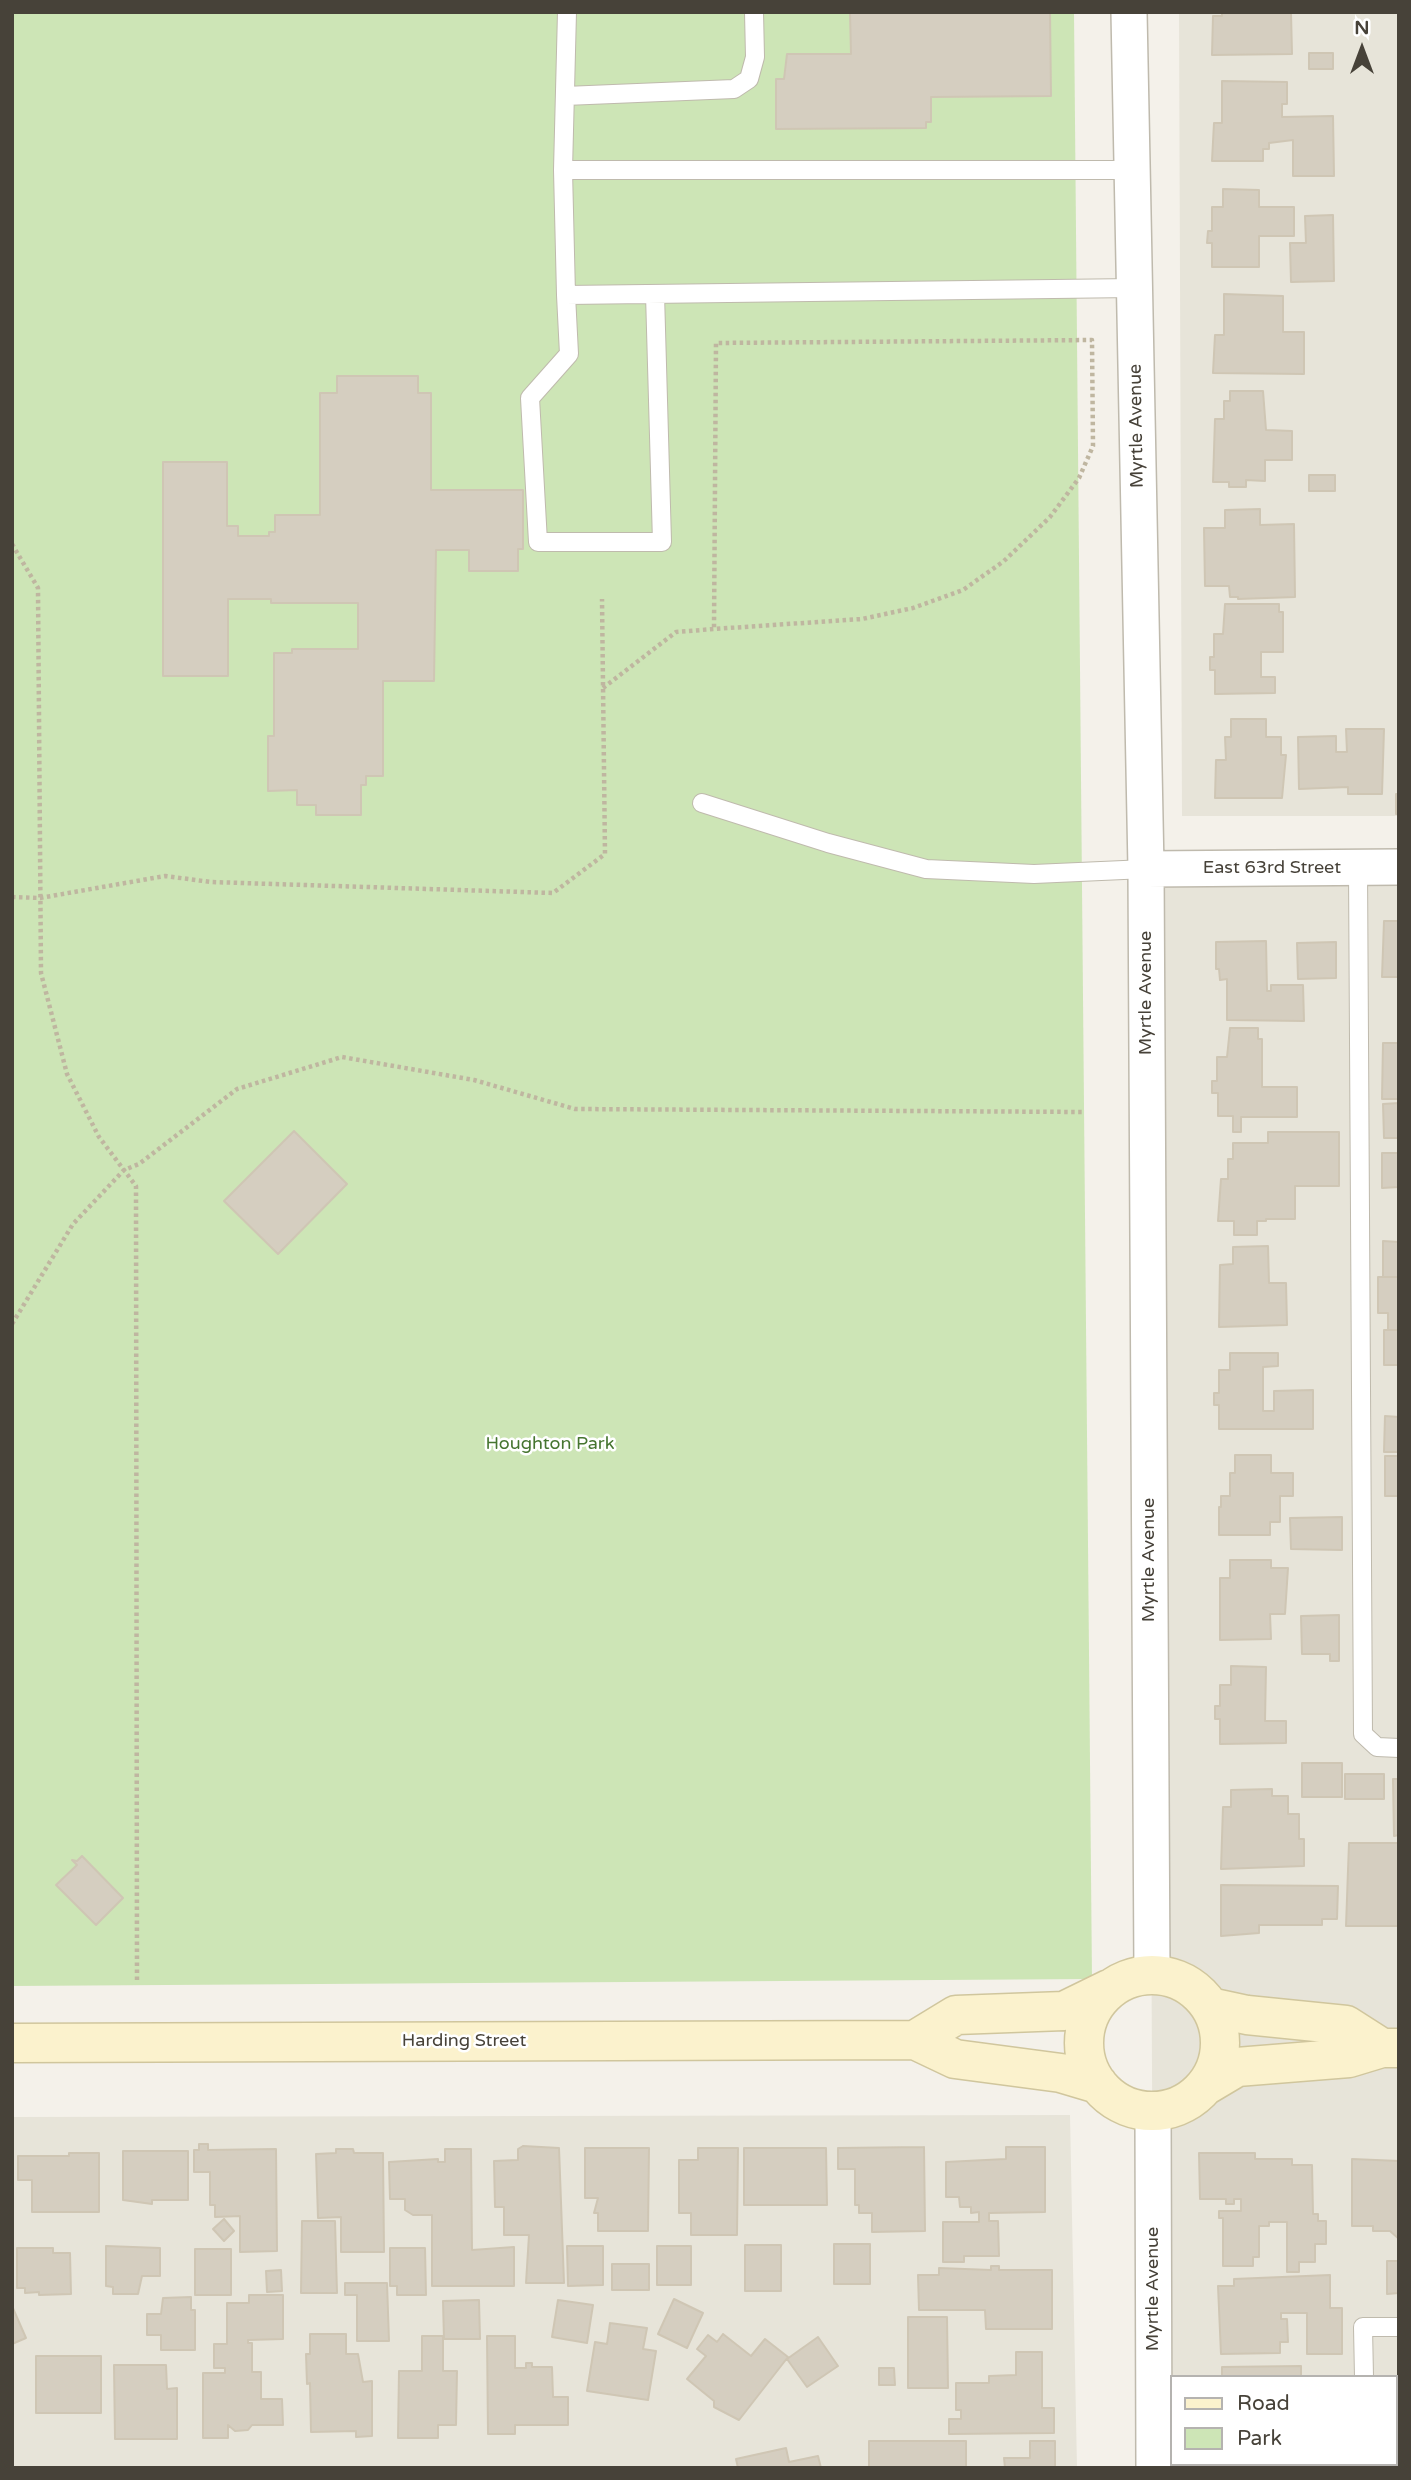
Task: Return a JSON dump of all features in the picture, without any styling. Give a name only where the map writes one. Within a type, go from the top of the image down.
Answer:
[{"type":"street","name":"Myrtle Avenue","points":[[1129,12],[1146,869],[1152,1974]]},
{"type":"street","name":"East 63rd Street","points":[[1146,869],[1399,867]]},
{"type":"street","points":[[915,2040],[956,2015],[1064,2011],[1129,1978],[1152,1974],[1175,1978],[1195,1989],[1210,2007],[1218,2026],[1220,2047],[1216,2067],[1205,2086]]},
{"type":"street","points":[[1110,1989],[1095,2005],[1085,2034],[1087,2066],[1098,2084],[1113,2098],[1132,2108],[1153,2111],[1181,2103],[1237,2067],[1349,2058],[1390,2048]]},
{"type":"street","points":[[1210,2007],[1247,2015],[1346,2025],[1390,2048]]},
{"type":"street","name":"Harding Street","points":[[12,2043],[915,2040],[955,2059],[1061,2073],[1098,2084]]},
{"type":"street","name":"Myrtle Avenue","points":[[1153,2111],[1153,2468]]},
{"type":"lane","points":[[567,12],[563,170],[569,354],[530,398],[538,542],[662,542],[655,294]]},
{"type":"lane","points":[[565,96],[734,89],[749,79],[755,57],[754,12]]},
{"type":"lane","points":[[563,170],[1132,170]]},
{"type":"lane","points":[[566,295],[1135,288]]},
{"type":"lane","points":[[702,803],[828,844],[926,869],[1034,874],[1146,869]]},
{"type":"lane","points":[[1358,867],[1363,1734],[1377,1747],[1399,1748]]},
{"type":"lane","points":[[1364,2375],[1363,2327],[1399,2327]]},
{"type":"path","points":[[603,688],[676,632],[862,619],[913,608],[963,590],[1004,561],[1050,517],[1079,478],[1093,446],[1092,340],[716,343],[715,629]]},
{"type":"path","points":[[12,544],[38,588],[41,973],[67,1074],[99,1137],[136,1186],[137,1983]]},
{"type":"path","points":[[12,897],[40,898],[165,876],[211,882],[553,893],[605,855],[602,599]]},
{"type":"path","points":[[12,1324],[73,1224],[124,1170],[139,1164],[237,1089],[342,1057],[474,1080],[575,1109],[1085,1112]]},
{"type":"shaded area","points":[[1179,12],[1399,12],[1399,816],[1182,816]]},
{"type":"shaded area","points":[[1399,867],[1399,2468],[1154,2468],[1146,869]]},
{"type":"shaded area","points":[[1070,2115],[1077,2468],[12,2468],[12,2117]]},
{"type":"green space","name":"Houghton Park","points":[[12,12],[1074,12],[1092,1979],[12,1986]]},
{"type":"building","points":[[850,12],[1050,12],[1051,96],[931,97],[931,122],[926,122],[926,128],[776,129],[776,79],[784,79],[787,54],[851,54]]},
{"type":"building","points":[[1222,12],[1291,13],[1292,54],[1212,55],[1213,16],[1222,16]]},
{"type":"building","points":[[1309,53],[1333,53],[1333,69],[1309,69]]},
{"type":"building","points":[[1222,81],[1287,82],[1287,104],[1282,104],[1282,117],[1333,116],[1334,176],[1293,176],[1293,140],[1269,143],[1269,149],[1263,149],[1263,161],[1212,161],[1214,123],[1222,123]]},
{"type":"building","points":[[1223,189],[1259,190],[1259,207],[1294,207],[1294,236],[1259,236],[1259,267],[1212,267],[1212,243],[1207,243],[1208,231],[1212,231],[1212,207],[1223,207]]},
{"type":"building","points":[[1333,215],[1334,281],[1291,282],[1290,243],[1306,243],[1305,216]]},
{"type":"building","points":[[1224,294],[1283,296],[1283,332],[1304,332],[1304,374],[1213,373],[1215,335],[1224,335]]},
{"type":"building","points":[[337,376],[418,376],[418,393],[431,393],[431,490],[523,490],[523,549],[518,549],[518,571],[469,571],[469,550],[436,550],[434,681],[383,681],[383,776],[366,776],[366,785],[361,785],[361,815],[316,815],[316,805],[297,805],[297,790],[268,791],[268,736],[274,736],[274,653],[292,653],[292,649],[358,649],[358,603],[271,603],[271,599],[228,599],[228,676],[163,676],[163,462],[227,462],[227,526],[238,526],[238,536],[269,536],[269,532],[275,532],[275,515],[320,515],[320,393],[337,393]]},
{"type":"building","points":[[1230,391],[1263,391],[1266,430],[1292,431],[1292,460],[1265,460],[1265,481],[1246,480],[1246,487],[1229,487],[1229,482],[1213,482],[1215,419],[1224,419],[1224,401],[1230,401]]},
{"type":"building","points":[[1309,475],[1335,475],[1335,491],[1309,491]]},
{"type":"building","points":[[1260,509],[1260,525],[1294,524],[1295,597],[1238,599],[1230,597],[1229,586],[1205,586],[1204,528],[1225,528],[1225,510]]},
{"type":"building","points":[[1225,604],[1279,604],[1279,612],[1283,612],[1283,652],[1261,652],[1261,677],[1275,677],[1275,693],[1215,694],[1215,670],[1210,670],[1210,657],[1214,657],[1214,634],[1223,634]]},
{"type":"building","points":[[1231,719],[1266,719],[1266,737],[1281,737],[1281,755],[1286,755],[1282,798],[1215,798],[1216,760],[1226,760],[1225,737],[1231,737]]},
{"type":"building","points":[[1346,729],[1384,729],[1382,794],[1348,794],[1348,787],[1299,789],[1298,737],[1336,736],[1336,752],[1347,752]]},
{"type":"building","points":[[1396,794],[1399,794],[1399,814],[1396,814]]},
{"type":"building","points":[[1384,921],[1399,921],[1399,977],[1382,977]]},
{"type":"building","points":[[1266,941],[1267,991],[1271,991],[1271,985],[1303,985],[1304,1021],[1227,1020],[1227,979],[1220,980],[1219,969],[1216,969],[1216,942]]},
{"type":"building","points":[[1336,942],[1336,978],[1298,979],[1297,943]]},
{"type":"building","points":[[1230,1028],[1258,1028],[1258,1039],[1262,1039],[1262,1087],[1297,1087],[1297,1117],[1241,1117],[1241,1132],[1233,1132],[1233,1116],[1218,1116],[1218,1093],[1212,1093],[1212,1081],[1217,1081],[1217,1057],[1227,1057]]},
{"type":"building","points":[[1383,1043],[1399,1043],[1399,1099],[1382,1099]]},
{"type":"building","points":[[1399,1103],[1399,1138],[1384,1138],[1383,1104]]},
{"type":"building","points":[[294,1131],[347,1184],[278,1254],[224,1201]]},
{"type":"building","points":[[1268,1132],[1339,1132],[1339,1186],[1295,1186],[1295,1219],[1257,1221],[1257,1235],[1234,1235],[1234,1221],[1218,1221],[1221,1179],[1228,1179],[1228,1159],[1233,1159],[1233,1143],[1268,1143]]},
{"type":"building","points":[[1382,1153],[1399,1153],[1399,1187],[1382,1188]]},
{"type":"building","points":[[1383,1241],[1399,1242],[1399,1277],[1383,1277]]},
{"type":"building","points":[[1268,1246],[1269,1283],[1286,1283],[1287,1325],[1219,1327],[1220,1265],[1233,1264],[1233,1247]]},
{"type":"building","points":[[1378,1277],[1399,1277],[1399,1330],[1388,1330],[1388,1313],[1378,1313]]},
{"type":"building","points":[[1384,1330],[1399,1330],[1399,1365],[1384,1365]]},
{"type":"building","points":[[1230,1353],[1278,1353],[1278,1366],[1263,1367],[1263,1411],[1274,1411],[1274,1391],[1313,1390],[1313,1429],[1219,1429],[1219,1405],[1214,1405],[1214,1393],[1219,1393],[1219,1370],[1230,1370]]},
{"type":"building","points":[[1385,1416],[1399,1417],[1399,1452],[1384,1452]]},
{"type":"building","points":[[1235,1455],[1271,1455],[1271,1473],[1293,1473],[1293,1496],[1280,1496],[1280,1522],[1270,1522],[1270,1535],[1219,1535],[1221,1496],[1230,1496],[1230,1473],[1235,1473]]},
{"type":"building","points":[[1385,1456],[1399,1456],[1399,1496],[1385,1496]]},
{"type":"building","points":[[1342,1517],[1342,1550],[1291,1549],[1290,1518]]},
{"type":"building","points":[[1230,1560],[1271,1560],[1271,1568],[1288,1568],[1285,1614],[1270,1614],[1271,1639],[1220,1640],[1220,1578],[1230,1578]]},
{"type":"building","points":[[1339,1615],[1339,1661],[1330,1661],[1330,1654],[1302,1654],[1301,1616]]},
{"type":"building","points":[[1231,1666],[1266,1667],[1265,1721],[1286,1721],[1286,1743],[1220,1744],[1220,1719],[1215,1719],[1215,1706],[1220,1706],[1220,1685],[1231,1685]]},
{"type":"building","points":[[1302,1763],[1342,1763],[1342,1797],[1302,1797]]},
{"type":"building","points":[[1345,1774],[1384,1774],[1384,1799],[1345,1799]]},
{"type":"building","points":[[1393,1779],[1399,1779],[1399,1835],[1394,1836]]},
{"type":"building","points":[[1272,1789],[1272,1796],[1288,1796],[1288,1814],[1299,1814],[1299,1839],[1304,1839],[1304,1866],[1221,1869],[1223,1807],[1231,1807],[1231,1790]]},
{"type":"building","points":[[1349,1843],[1399,1843],[1399,1926],[1346,1926]]},
{"type":"building","points":[[82,1856],[123,1898],[96,1925],[56,1885],[77,1865],[72,1860],[77,1861]]},
{"type":"building","points":[[1221,1885],[1338,1886],[1337,1919],[1322,1919],[1322,1925],[1259,1925],[1259,1933],[1221,1936]]},
{"type":"building","points":[[199,2144],[208,2144],[208,2150],[276,2149],[277,2251],[240,2252],[240,2216],[215,2217],[215,2205],[210,2205],[210,2172],[194,2172],[194,2150],[199,2150]]},
{"type":"building","points":[[523,2146],[559,2148],[564,2283],[526,2283],[529,2235],[504,2235],[504,2207],[495,2207],[494,2161],[518,2160],[518,2149]]},
{"type":"building","points":[[924,2147],[925,2231],[872,2232],[872,2213],[859,2213],[859,2205],[855,2205],[855,2169],[838,2169],[838,2148]]},
{"type":"building","points":[[1006,2147],[1045,2147],[1045,2212],[989,2213],[989,2221],[998,2221],[999,2256],[964,2256],[964,2262],[943,2262],[943,2222],[979,2222],[979,2212],[971,2213],[971,2207],[960,2207],[959,2197],[946,2197],[946,2162],[1006,2159]]},
{"type":"building","points":[[585,2148],[649,2148],[648,2231],[598,2231],[598,2213],[594,2213],[598,2198],[585,2198]]},
{"type":"building","points":[[698,2148],[738,2148],[737,2235],[691,2235],[691,2213],[679,2213],[679,2160],[698,2160]]},
{"type":"building","points":[[744,2148],[826,2148],[827,2205],[744,2205]]},
{"type":"building","points":[[336,2149],[353,2149],[354,2153],[383,2153],[384,2252],[341,2252],[341,2217],[318,2218],[316,2154],[336,2153]]},
{"type":"building","points":[[445,2149],[471,2149],[472,2250],[514,2247],[514,2286],[432,2286],[432,2215],[413,2215],[405,2210],[405,2199],[390,2199],[389,2162],[438,2159],[438,2162],[445,2162]]},
{"type":"building","points":[[123,2151],[188,2151],[188,2200],[152,2200],[152,2204],[123,2200]]},
{"type":"building","points":[[69,2153],[99,2153],[99,2212],[32,2212],[32,2180],[18,2180],[18,2156],[69,2156]]},
{"type":"building","points":[[1199,2153],[1255,2153],[1255,2159],[1292,2159],[1292,2165],[1312,2165],[1313,2214],[1318,2214],[1318,2221],[1326,2221],[1326,2244],[1315,2244],[1315,2262],[1299,2262],[1299,2272],[1287,2272],[1287,2222],[1269,2222],[1269,2226],[1259,2226],[1259,2257],[1253,2257],[1253,2266],[1223,2266],[1223,2218],[1219,2218],[1219,2211],[1241,2211],[1241,2199],[1234,2199],[1234,2204],[1226,2204],[1226,2199],[1200,2199]]},
{"type":"building","points":[[1352,2159],[1399,2161],[1399,2239],[1390,2231],[1373,2231],[1373,2226],[1352,2226]]},
{"type":"building","points":[[224,2219],[234,2231],[224,2241],[213,2229]]},
{"type":"building","points":[[302,2221],[335,2221],[337,2293],[301,2293]]},
{"type":"building","points":[[834,2244],[870,2244],[870,2284],[834,2284]]},
{"type":"building","points":[[745,2245],[781,2245],[781,2291],[745,2291]]},
{"type":"building","points":[[106,2246],[160,2248],[160,2276],[142,2276],[138,2294],[113,2294],[113,2287],[106,2286]]},
{"type":"building","points":[[567,2246],[603,2246],[603,2285],[568,2286]]},
{"type":"building","points":[[657,2246],[691,2246],[691,2285],[657,2285]]},
{"type":"building","points":[[17,2248],[53,2248],[53,2253],[70,2253],[71,2294],[39,2295],[39,2292],[25,2293],[25,2288],[17,2288]]},
{"type":"building","points":[[390,2248],[425,2248],[426,2295],[397,2295],[397,2286],[390,2286]]},
{"type":"building","points":[[195,2249],[231,2249],[231,2295],[195,2295]]},
{"type":"building","points":[[1387,2261],[1399,2261],[1399,2293],[1387,2294]]},
{"type":"building","points":[[612,2264],[649,2264],[649,2290],[612,2290]]},
{"type":"building","points":[[991,2266],[999,2266],[999,2270],[1052,2270],[1052,2329],[986,2329],[985,2310],[919,2310],[918,2275],[939,2275],[939,2268],[991,2270]]},
{"type":"building","points":[[281,2270],[282,2291],[267,2292],[266,2271]]},
{"type":"building","points":[[1330,2275],[1330,2308],[1342,2308],[1342,2354],[1307,2354],[1307,2313],[1281,2313],[1281,2319],[1287,2319],[1288,2342],[1280,2342],[1280,2353],[1221,2354],[1218,2286],[1234,2286],[1234,2279]]},
{"type":"building","points":[[345,2283],[387,2283],[389,2341],[357,2341],[357,2295],[345,2295]]},
{"type":"building","points":[[249,2295],[283,2295],[283,2339],[248,2340],[248,2343],[252,2343],[252,2372],[261,2372],[261,2399],[282,2399],[283,2425],[252,2425],[248,2430],[235,2431],[228,2425],[228,2438],[203,2438],[203,2373],[225,2373],[225,2368],[214,2368],[214,2344],[227,2344],[227,2303],[249,2303]]},
{"type":"building","points":[[191,2297],[191,2310],[195,2310],[195,2350],[161,2350],[161,2335],[147,2335],[147,2314],[161,2314],[163,2298]]},
{"type":"building","points":[[674,2299],[703,2313],[687,2348],[658,2334]]},
{"type":"building","points":[[479,2300],[480,2339],[444,2339],[443,2301]]},
{"type":"building","points":[[558,2300],[593,2305],[587,2343],[552,2337]]},
{"type":"building","points":[[12,2306],[26,2338],[12,2344]]},
{"type":"building","points":[[908,2317],[947,2317],[948,2388],[908,2388]]},
{"type":"building","points":[[610,2323],[647,2328],[643,2349],[656,2351],[648,2400],[587,2391],[595,2342],[607,2344]]},
{"type":"building","points":[[310,2334],[346,2334],[346,2354],[358,2354],[363,2382],[372,2381],[372,2436],[356,2437],[356,2431],[311,2432],[310,2383],[307,2384],[306,2354],[310,2354]]},
{"type":"building","points":[[723,2334],[751,2356],[765,2339],[788,2357],[739,2420],[714,2407],[714,2401],[687,2379],[706,2356],[697,2349],[708,2335],[717,2342]]},
{"type":"building","points":[[422,2336],[443,2336],[443,2371],[457,2371],[456,2425],[438,2425],[438,2438],[398,2438],[399,2371],[422,2371]]},
{"type":"building","points":[[487,2336],[515,2336],[515,2368],[526,2368],[526,2363],[532,2363],[532,2367],[552,2367],[553,2397],[568,2397],[568,2425],[515,2425],[515,2434],[488,2434]]},
{"type":"building","points":[[818,2337],[838,2366],[807,2387],[787,2359]]},
{"type":"building","points":[[1016,2352],[1042,2352],[1042,2408],[1054,2408],[1054,2433],[949,2434],[949,2419],[961,2419],[961,2410],[956,2410],[956,2383],[989,2383],[989,2376],[1016,2375]]},
{"type":"building","points":[[36,2356],[101,2356],[101,2413],[36,2413]]},
{"type":"building","points":[[114,2365],[166,2365],[167,2389],[177,2388],[177,2439],[115,2439]]},
{"type":"building","points":[[1301,2366],[1301,2375],[1222,2375],[1222,2367]]},
{"type":"building","points":[[879,2368],[894,2368],[895,2385],[879,2385]]},
{"type":"building","points":[[1397,2414],[1399,2414],[1397,2448]]},
{"type":"building","points":[[869,2441],[966,2441],[966,2468],[869,2468]]},
{"type":"building","points":[[1030,2441],[1055,2441],[1055,2468],[1005,2468],[1004,2458],[1030,2458]]},
{"type":"building","points":[[786,2448],[789,2462],[818,2456],[821,2468],[738,2468],[736,2459]]},
{"type":"building","points":[[1230,2466],[1275,2466],[1275,2468]]}]
